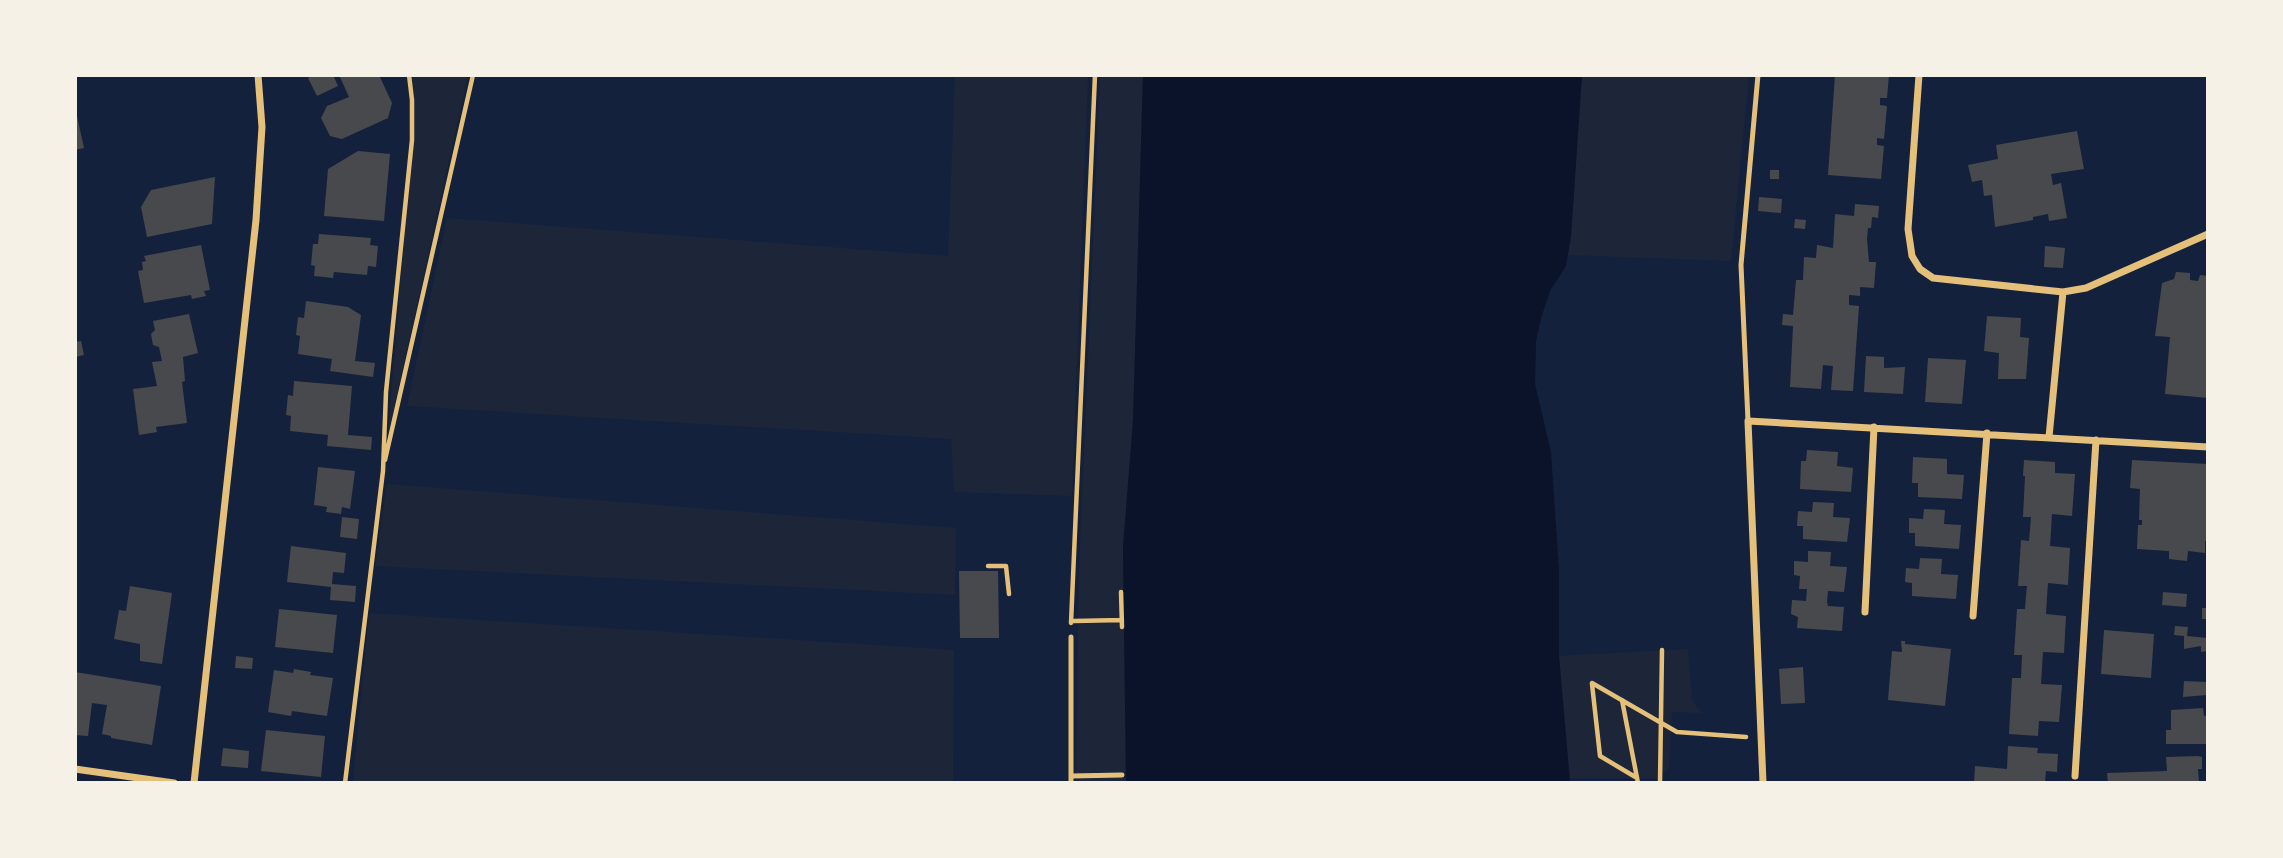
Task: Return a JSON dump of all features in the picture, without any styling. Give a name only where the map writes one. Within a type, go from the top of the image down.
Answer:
[{"type":"street","points":[[194,783],[256,220],[262,127],[258,75]]},
{"type":"street","points":[[1919,75],[1908,229],[1912,256],[1920,269],[1933,278],[2063,292],[2086,288],[2208,234]]},
{"type":"street","points":[[2049,437],[2063,292]]},
{"type":"street","points":[[1763,783],[1748,421],[2208,447]]},
{"type":"street","points":[[1866,612],[1874,427]]},
{"type":"street","points":[[1973,616],[1986,433]]},
{"type":"street","points":[[2074,776],[2096,440]]},
{"type":"street","points":[[75,769],[174,783]]},
{"type":"lane","points":[[1748,421],[1741,265],[1758,75]]},
{"type":"lane","points":[[1071,637],[1071,780],[1122,775]]},
{"type":"path","points":[[345,783],[383,471],[386,392],[412,140],[409,75]]},
{"type":"path","points":[[383,471],[473,75]]},
{"type":"path","points":[[1071,637],[1095,75]]},
{"type":"path","points":[[988,566],[1006,566],[1009,594]]},
{"type":"path","points":[[1121,592],[1122,626]]},
{"type":"path","points":[[1071,621],[1122,620]]},
{"type":"path","points":[[1660,783],[1662,650]]},
{"type":"path","points":[[1638,781],[1600,756],[1592,683],[1677,732],[1761,738]]},
{"type":"path","points":[[1622,699],[1638,781]]},
{"type":"shaded area","points":[[409,75],[468,75],[388,435],[412,140]]},
{"type":"shaded area","points":[[955,75],[1088,75],[1072,496],[954,492],[951,439],[407,406],[447,218],[948,256]]},
{"type":"shaded area","points":[[1100,75],[1143,75],[1133,422],[1123,547],[1126,783],[1076,783],[1079,572]]},
{"type":"shaded area","points":[[1143,75],[1582,75],[1571,236],[1566,266],[1550,291],[1541,318],[1536,341],[1535,384],[1551,452],[1559,570],[1559,656],[1570,783],[1126,783],[1123,547],[1133,421]]},
{"type":"shaded area","points":[[1582,75],[1749,75],[1731,261],[1568,255]]},
{"type":"shaded area","points":[[387,484],[956,528],[955,595],[375,566]]},
{"type":"shaded area","points":[[369,613],[954,650],[953,783],[353,783]]},
{"type":"shaded area","points":[[1688,649],[1692,700],[1701,713],[1672,712],[1669,768],[1659,778],[1570,778],[1559,656]]},
{"type":"building","points":[[313,75],[333,75],[338,86],[317,96],[308,78]]},
{"type":"building","points":[[339,75],[379,75],[392,103],[388,118],[342,139],[330,136],[321,118],[327,106],[349,97]]},
{"type":"building","points":[[1835,75],[1889,75],[1887,98],[1880,98],[1880,105],[1887,106],[1884,139],[1877,138],[1877,145],[1884,146],[1881,179],[1828,175]]},
{"type":"building","points":[[75,107],[84,148],[75,150]]},
{"type":"building","points":[[2077,131],[2084,169],[2051,174],[2053,185],[2061,183],[2067,218],[2049,221],[2048,214],[2033,217],[2033,220],[1995,227],[1992,195],[1984,196],[1982,180],[1972,182],[1968,165],[1998,159],[1996,145]]},
{"type":"building","points":[[358,151],[390,154],[384,221],[324,216],[328,169]]},
{"type":"building","points":[[1770,170],[1779,170],[1779,179],[1770,179]]},
{"type":"building","points":[[215,177],[212,224],[147,237],[141,207],[151,190]]},
{"type":"building","points":[[1759,197],[1782,199],[1781,213],[1758,211]]},
{"type":"building","points":[[1855,204],[1879,206],[1878,218],[1872,217],[1867,239],[1869,262],[1876,262],[1874,288],[1860,287],[1860,296],[1849,295],[1849,305],[1859,306],[1853,391],[1831,390],[1833,366],[1823,365],[1821,389],[1790,387],[1793,326],[1782,325],[1783,314],[1793,315],[1796,280],[1803,280],[1804,257],[1816,258],[1817,245],[1833,248],[1835,214],[1854,216]]},
{"type":"building","points":[[1795,219],[1806,220],[1805,229],[1794,228]]},
{"type":"building","points":[[319,234],[371,238],[370,245],[378,246],[376,267],[368,266],[367,275],[334,272],[333,278],[314,276],[315,266],[311,265],[313,244],[318,244]]},
{"type":"building","points":[[201,245],[210,290],[204,291],[206,296],[192,299],[191,295],[144,303],[138,271],[143,270],[142,262],[146,261],[144,256]]},
{"type":"building","points":[[2045,246],[2065,248],[2063,268],[2044,267]]},
{"type":"building","points":[[2176,272],[2190,273],[2190,280],[2198,281],[2200,275],[2208,276],[2208,398],[2165,394],[2170,337],[2155,336],[2162,283],[2174,279]]},
{"type":"building","points":[[306,301],[348,307],[361,315],[355,361],[375,363],[373,377],[330,371],[332,359],[298,354],[298,317],[304,318]]},
{"type":"building","points":[[189,314],[198,353],[183,357],[185,381],[182,382],[187,423],[156,427],[157,432],[139,435],[133,389],[157,386],[152,362],[162,361],[159,347],[153,345],[153,321]]},
{"type":"building","points":[[1987,316],[2021,318],[2020,337],[2029,338],[2026,379],[1998,379],[1999,353],[1984,351]]},
{"type":"building","points":[[81,341],[84,355],[75,357],[75,342]]},
{"type":"building","points":[[1866,356],[1884,357],[1884,368],[1905,367],[1903,394],[1864,392]]},
{"type":"building","points":[[1928,358],[1966,360],[1962,404],[1925,402]]},
{"type":"building","points":[[294,381],[352,386],[348,435],[372,437],[371,450],[327,446],[328,435],[290,431],[291,416],[286,415],[288,395],[293,396]]},
{"type":"building","points":[[1807,450],[1838,452],[1837,466],[1853,468],[1851,492],[1800,489],[1801,461],[1806,461]]},
{"type":"building","points":[[1913,457],[1947,459],[1947,474],[1964,475],[1962,499],[1918,497],[1918,483],[1912,483]]},
{"type":"building","points":[[2024,460],[2055,462],[2055,473],[2075,474],[2072,516],[2052,514],[2050,546],[2070,548],[2068,585],[2048,583],[2046,614],[2066,616],[2064,653],[2043,652],[2041,684],[2062,685],[2059,722],[2039,721],[2038,736],[2009,734],[2012,678],[2021,678],[2022,655],[2014,655],[2017,609],[2025,609],[2027,586],[2018,586],[2021,540],[2029,541],[2031,517],[2023,517]]},
{"type":"building","points":[[2132,460],[2208,464],[2208,541],[2205,541],[2205,553],[2188,551],[2187,561],[2169,559],[2169,551],[2137,549],[2138,525],[2142,525],[2142,520],[2139,520],[2140,489],[2130,488]]},
{"type":"building","points":[[318,467],[355,471],[350,509],[342,507],[341,514],[326,512],[327,507],[314,505]]},
{"type":"building","points":[[1813,502],[1834,503],[1833,517],[1850,518],[1847,542],[1803,539],[1803,526],[1797,526],[1798,511],[1812,512]]},
{"type":"building","points":[[1924,509],[1945,510],[1944,524],[1961,525],[1959,549],[1915,546],[1915,533],[1909,533],[1909,518],[1923,519]]},
{"type":"building","points":[[342,517],[359,519],[357,539],[340,537]]},
{"type":"building","points":[[291,546],[346,553],[344,573],[333,572],[332,584],[356,586],[355,602],[330,600],[331,587],[287,582]]},
{"type":"building","points":[[1808,551],[1831,552],[1830,566],[1847,567],[1844,592],[1828,591],[1827,602],[1828,606],[1844,607],[1842,631],[1797,628],[1798,617],[1791,614],[1792,600],[1806,601],[1807,589],[1799,589],[1800,576],[1794,575],[1794,561],[1808,562]]},
{"type":"building","points":[[1920,558],[1942,559],[1941,574],[1958,575],[1956,599],[1912,596],[1912,583],[1905,582],[1906,568],[1919,569]]},
{"type":"building","points":[[959,571],[998,571],[999,638],[960,638]]},
{"type":"building","points":[[130,586],[172,593],[162,664],[140,661],[140,644],[114,639],[119,610],[126,611]]},
{"type":"building","points":[[2163,592],[2187,594],[2186,607],[2162,605]]},
{"type":"building","points":[[2202,608],[2208,608],[2208,619],[2202,619]]},
{"type":"building","points":[[279,609],[337,615],[333,653],[275,647]]},
{"type":"building","points":[[2175,626],[2188,627],[2187,636],[2208,638],[2208,651],[2201,652],[2201,646],[2184,649],[2184,636],[2174,635]]},
{"type":"building","points":[[2104,630],[2154,634],[2151,678],[2101,674]]},
{"type":"building","points":[[1901,641],[1905,641],[1905,644],[1951,649],[1945,706],[1888,700],[1892,651],[1902,652]]},
{"type":"building","points":[[236,656],[253,658],[252,669],[235,668]]},
{"type":"building","points":[[1803,667],[1805,703],[1781,704],[1779,669]]},
{"type":"building","points":[[294,669],[311,672],[310,675],[333,678],[327,716],[292,711],[291,716],[268,712],[274,670],[293,673]]},
{"type":"building","points":[[75,672],[161,686],[152,745],[102,734],[107,705],[92,703],[88,736],[75,735]]},
{"type":"building","points":[[2184,681],[2206,682],[2207,695],[2183,697]]},
{"type":"building","points":[[2203,708],[2204,716],[2208,716],[2208,744],[2166,744],[2166,730],[2171,730],[2171,710]]},
{"type":"building","points":[[266,730],[325,736],[321,777],[261,771]]},
{"type":"building","points":[[2008,746],[2038,748],[2037,753],[2058,754],[2057,772],[2046,771],[2045,783],[1974,783],[1975,766],[2007,769]]},
{"type":"building","points":[[223,748],[249,751],[248,768],[221,766]]},
{"type":"building","points":[[2166,757],[2202,757],[2202,769],[2198,769],[2199,782],[2108,783],[2107,773],[2167,771]]}]
